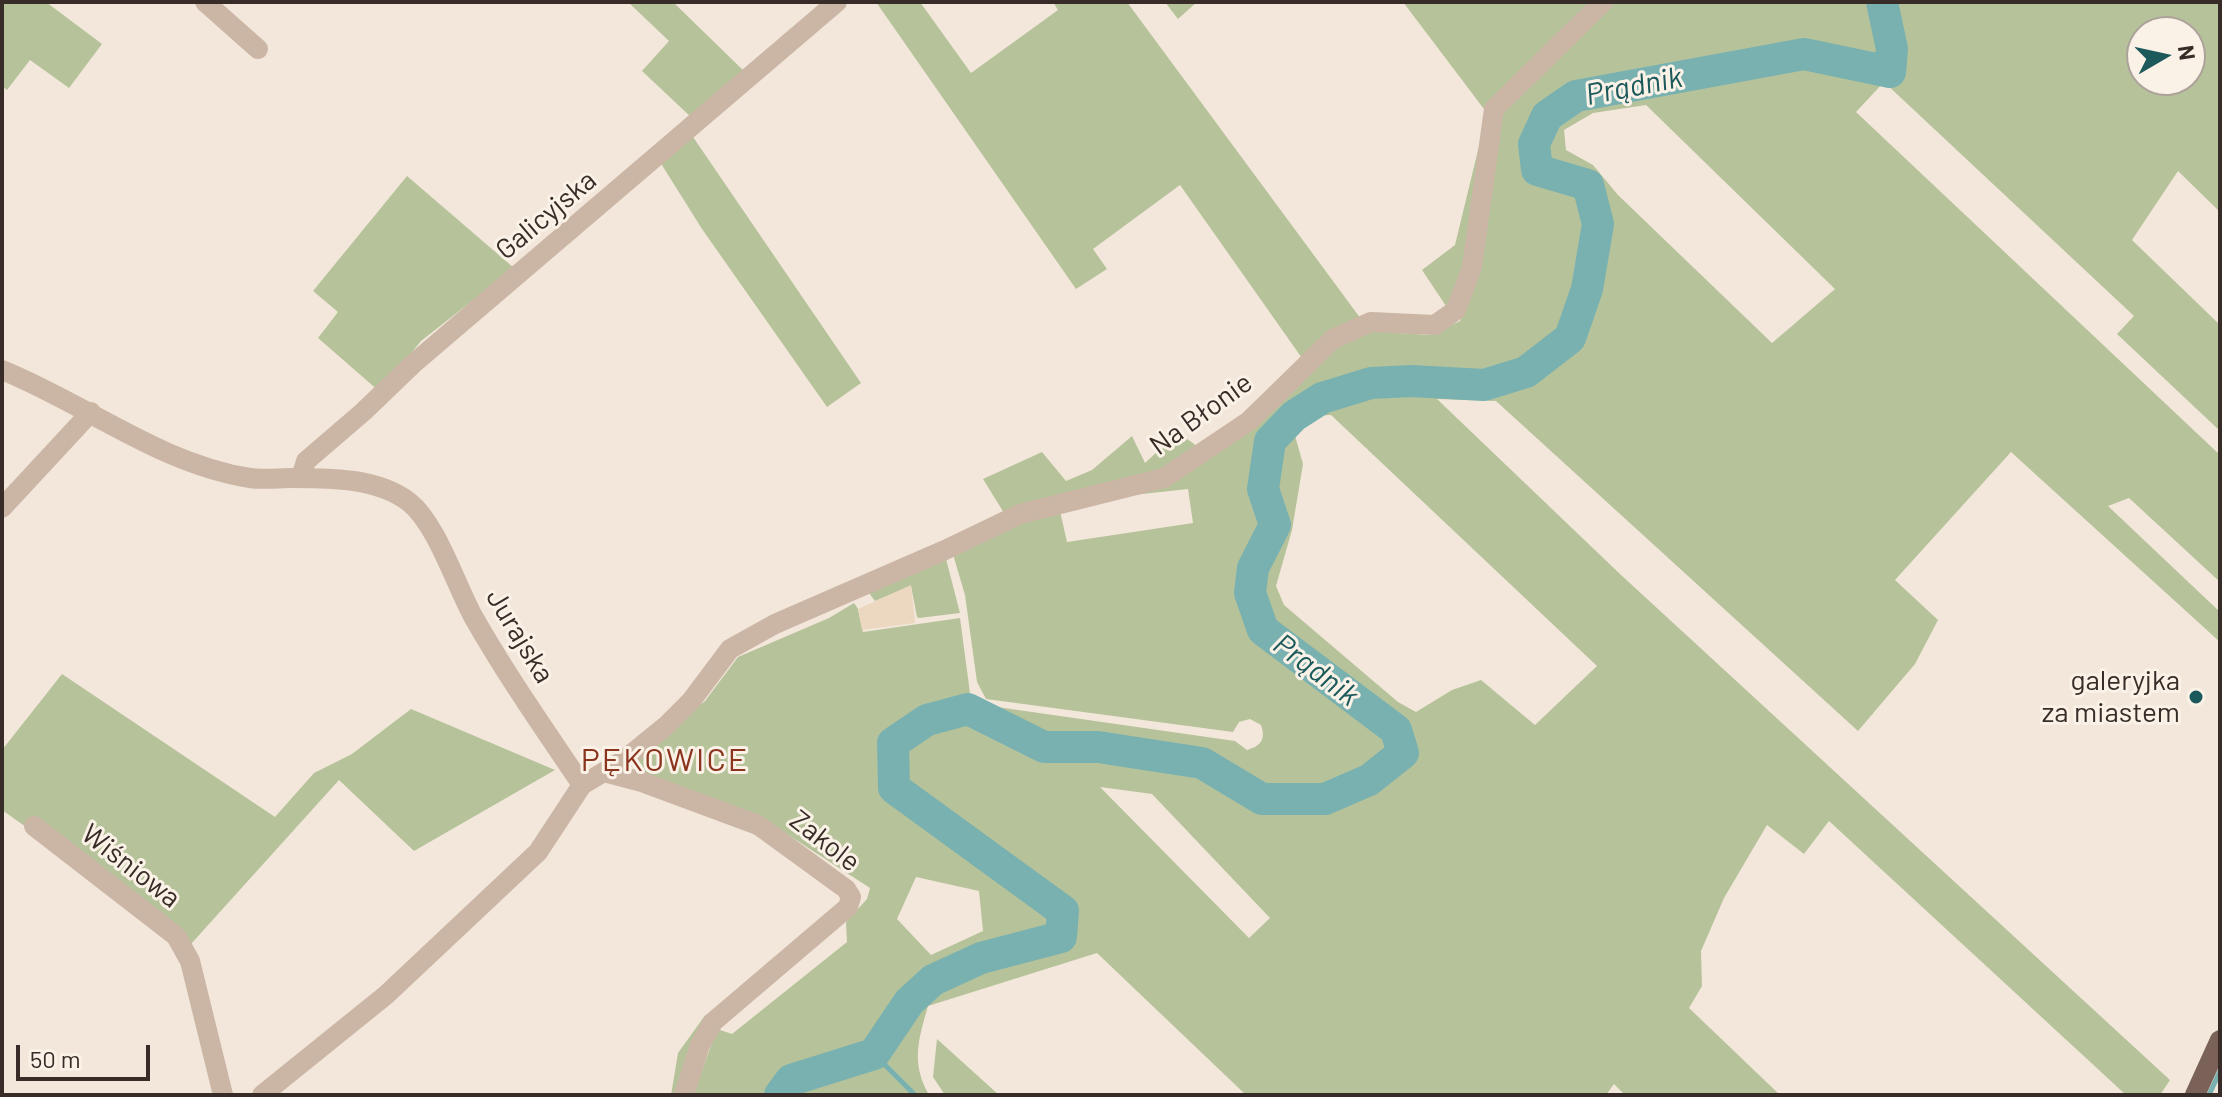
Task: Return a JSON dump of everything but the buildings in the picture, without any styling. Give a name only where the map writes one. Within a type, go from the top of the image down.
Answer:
[{"type":"main road","points":[[2195,1095],[2220,1040]]},
{"type":"street","points":[[205,2],[258,49]]},
{"type":"street","name":"Galicyjska","points":[[301,478],[306,461],[413,364],[837,2]]},
{"type":"street","name":"Na Błonie","points":[[582,785],[624,760],[667,725],[691,701],[730,649],[775,624],[1020,514],[1164,478],[1249,421],[1333,339],[1371,322],[1435,325],[1456,310],[1472,267],[1494,109],[1603,2]]},
{"type":"street","name":"Jurajska","points":[[2,370],[42,386],[169,455],[202,467],[253,479],[357,482],[385,488],[410,503],[428,525],[472,615],[508,676],[582,785]]},
{"type":"street","points":[[2,508],[91,412]]},
{"type":"street","name":"Zakole","points":[[604,772],[642,782],[758,825],[846,889],[851,897],[848,907],[713,1022],[700,1045],[684,1095]]},
{"type":"street","points":[[262,1095],[386,995],[538,852],[582,785]]},
{"type":"street","name":"Wiśniowa","points":[[34,826],[176,936],[190,961],[223,1095]]},
{"type":"green space","points":[[2,2],[46,2],[102,44],[69,88],[30,60],[7,90],[2,86]]},
{"type":"green space","points":[[628,2],[673,2],[746,73],[692,118],[642,71],[669,41]]},
{"type":"green space","points":[[876,2],[920,2],[971,73],[1058,10],[1053,2],[1127,2],[1361,319],[1304,361],[1180,185],[1093,249],[1107,269],[1076,289]]},
{"type":"green space","points":[[1165,2],[1197,2],[1178,19]]},
{"type":"green space","points":[[1403,2],[1597,2],[1500,94],[1468,266],[1448,309],[1422,270],[1455,245],[1487,113]]},
{"type":"green space","points":[[1612,2],[2220,2],[2220,212],[2178,171],[2132,240],[2220,325],[2220,431],[2117,334],[2134,316],[1884,82],[1856,112],[2220,455],[2220,582],[2129,498],[2108,506],[2220,612],[2220,642],[2011,452],[1895,580],[1938,620],[1915,664],[1858,731],[1496,401],[1437,399],[1620,574],[2170,1080],[2160,1095],[2126,1095],[1829,821],[1804,854],[1767,825],[1724,898],[1701,951],[1702,986],[1689,1008],[1780,1095],[1625,1095],[1614,1084],[1606,1095],[1246,1095],[1097,953],[928,1006],[921,1030],[918,1062],[929,1095],[693,1095],[717,1029],[732,1034],[847,942],[846,922],[867,899],[870,888],[759,816],[634,770],[633,760],[705,701],[738,657],[829,618],[854,603],[863,632],[960,618],[970,693],[983,705],[1235,741],[1247,750],[1256,746],[1262,738],[1261,725],[1250,719],[1239,722],[1233,732],[986,699],[977,682],[965,595],[952,551],[1025,520],[1060,511],[1067,542],[1193,523],[1188,489],[1133,495],[1341,343],[1369,331],[1430,335],[1460,321],[1473,292],[1498,114]],"holes":[[[1646,105],[1835,289],[1772,343],[1618,195],[1593,165],[1566,150],[1564,130],[1593,113]],[[1331,415],[1597,666],[1535,725],[1481,680],[1452,690],[1416,712],[1398,702],[1284,605],[1276,586],[1292,530],[1303,464],[1294,432],[1313,416]],[[1100,787],[1152,794],[1270,918],[1249,938]],[[916,877],[979,891],[983,931],[931,955],[897,919]]]},
{"type":"green space","points":[[691,134],[861,383],[827,407],[702,229],[660,162]]},
{"type":"green space","points":[[407,176],[514,268],[421,341],[380,392],[318,338],[338,312],[313,291]]},
{"type":"green space","points":[[1178,432],[1198,447],[1159,470],[1004,513],[983,479],[1042,452],[1066,481],[1092,470],[1132,436],[1145,463]]},
{"type":"green space","points":[[945,555],[960,613],[919,618],[911,586],[875,601],[866,589]]},
{"type":"green space","points":[[62,674],[275,817],[314,773],[352,754],[411,709],[555,770],[414,851],[339,780],[191,944],[2,810],[2,750]]},
{"type":"green space","points":[[706,1014],[676,1095],[671,1095],[678,1053]]},
{"type":"green space","points":[[937,1039],[999,1095],[945,1095],[933,1077]]},
{"type":"shaded area","points":[[911,585],[915,623],[862,630],[858,609]]},
{"type":"waterway","name":"Prądnik","points":[[780,1095],[791,1080],[874,1054],[909,1002],[933,980],[981,958],[1061,937],[1063,911],[894,788],[893,743],[927,720],[968,709],[1044,747],[1098,747],[1202,763],[1262,799],[1325,799],[1369,780],[1403,753],[1396,730],[1263,630],[1250,593],[1253,568],[1275,525],[1263,489],[1270,441],[1294,416],[1322,398],[1371,383],[1412,381],[1484,385],[1526,372],[1570,338],[1587,289],[1598,224],[1588,185],[1537,170],[1534,144],[1547,116],[1576,96],[1804,54],[1890,72],[1892,49],[1882,2]]},
{"type":"waterway","points":[[874,1054],[915,1095]]},
{"type":"waterway","points":[[2209,1095],[2220,1071]]},
{"type":"place","name":"galeryjka za miastem","points":[[2196,697]]},
{"type":"district","name":"PĘKOWICE","points":[[665,760]]}]
